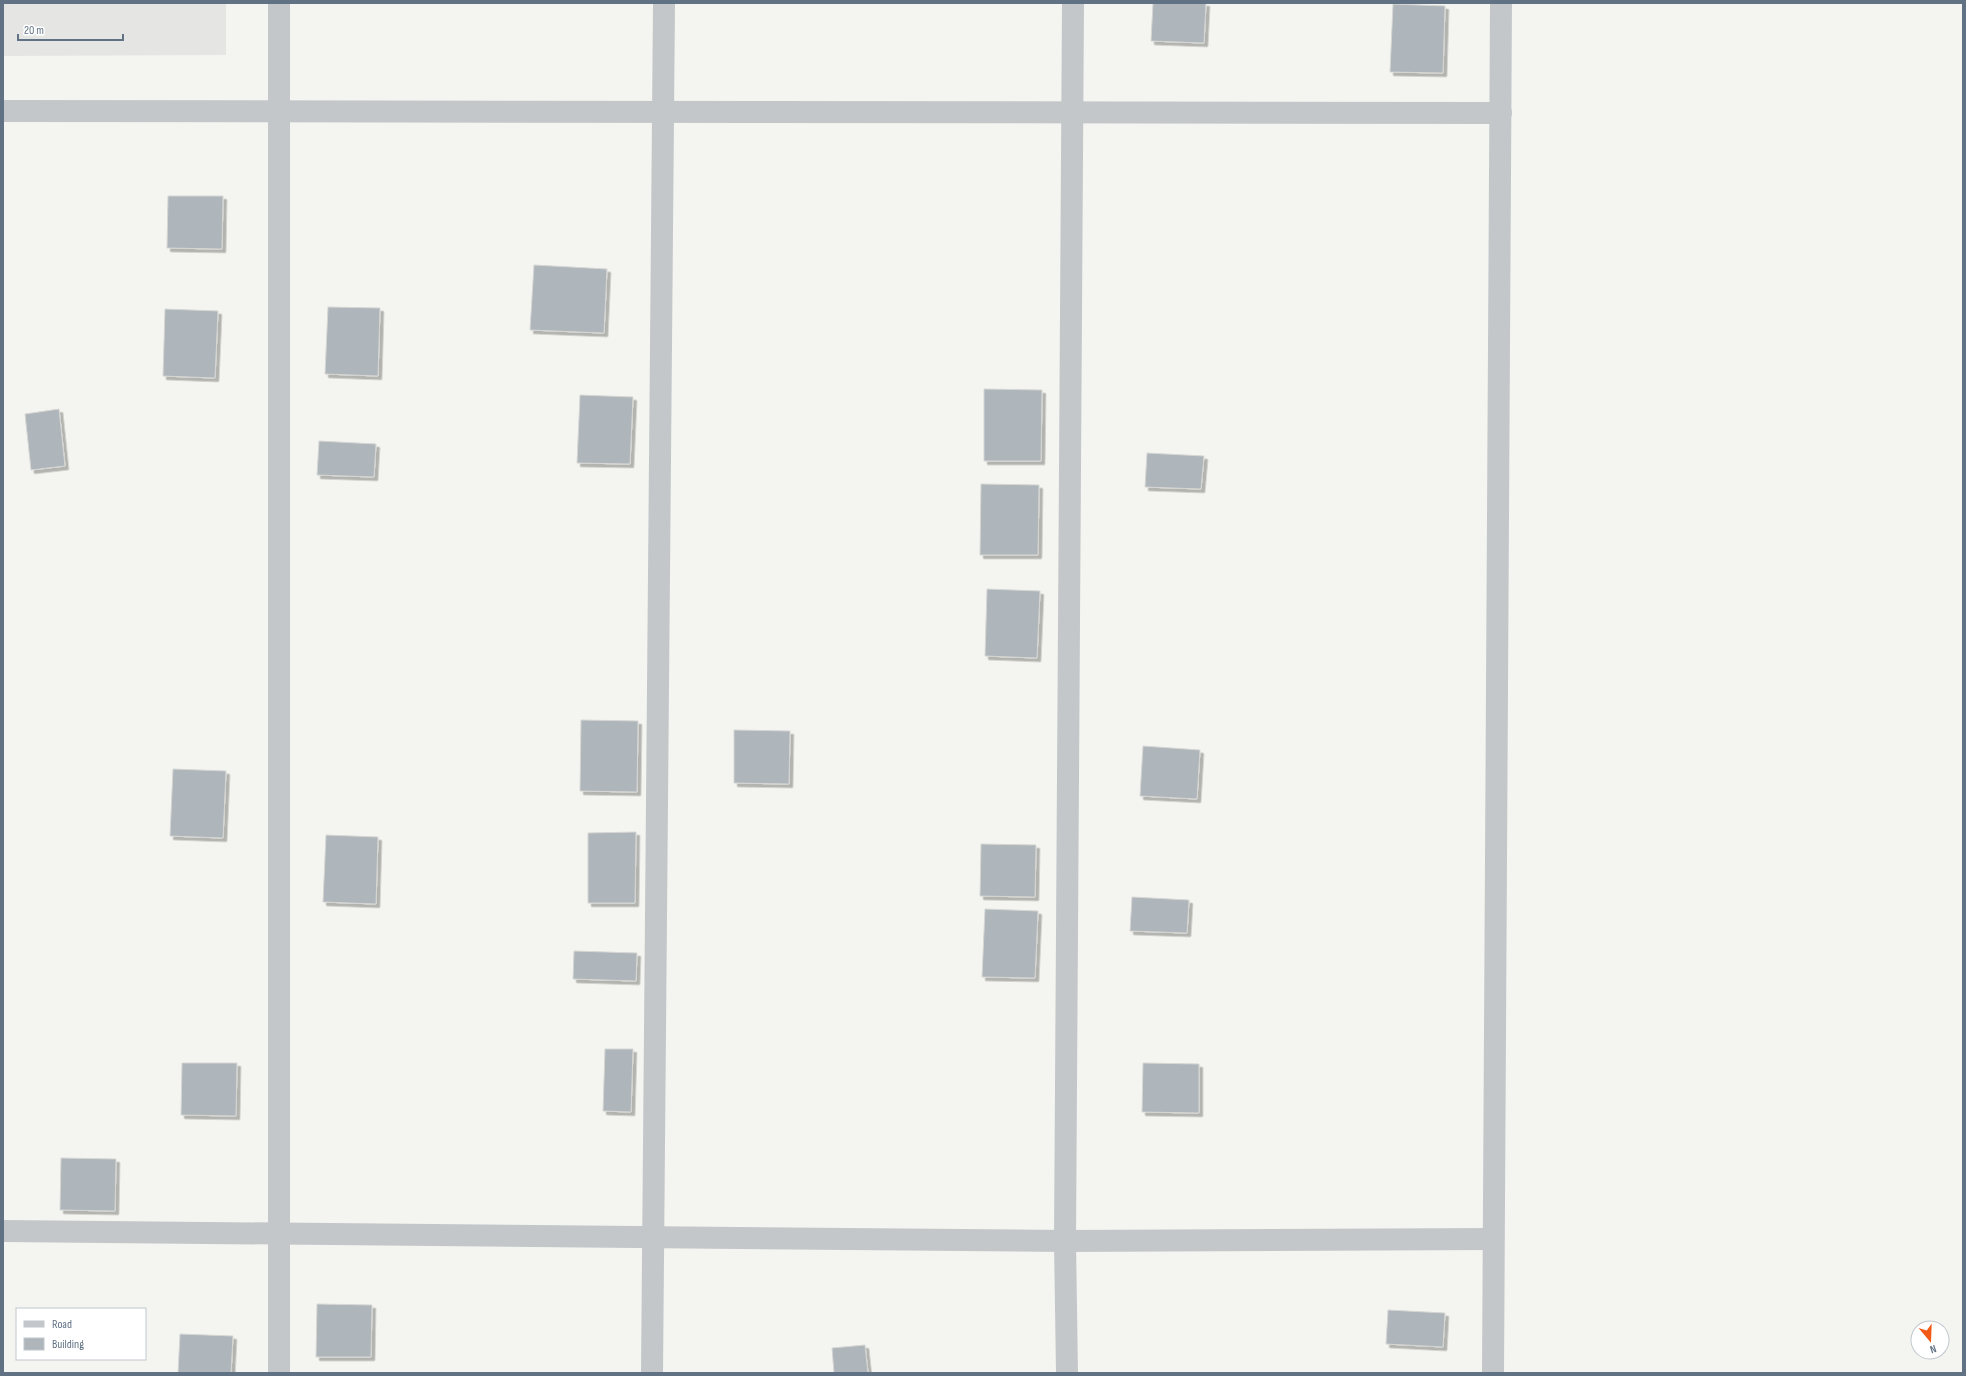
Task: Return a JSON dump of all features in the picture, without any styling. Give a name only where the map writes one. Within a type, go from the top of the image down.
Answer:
[{"type":"street","points":[[279,3],[279,1373]]},
{"type":"street","points":[[652,1373],[664,3]]},
{"type":"street","points":[[1067,1373],[1065,1241],[1073,3]]},
{"type":"street","points":[[1492,1373],[1501,3]]},
{"type":"street","points":[[3,111],[1072,111],[1501,113]]},
{"type":"street","points":[[3,1231],[1065,1241],[1493,1239]]},
{"type":"shaded area","points":[[3,3],[226,3],[226,55],[3,56]]},
{"type":"building","points":[[1153,3],[1206,3],[1204,43],[1151,41]]},
{"type":"building","points":[[1393,4],[1445,6],[1443,73],[1390,72]]},
{"type":"building","points":[[168,196],[223,196],[222,249],[167,248]]},
{"type":"building","points":[[534,265],[607,269],[604,333],[530,330]]},
{"type":"building","points":[[328,307],[380,308],[378,376],[325,374]]},
{"type":"building","points":[[165,309],[218,311],[215,378],[163,376]]},
{"type":"building","points":[[984,389],[1042,390],[1041,461],[984,461]]},
{"type":"building","points":[[580,395],[633,397],[630,464],[577,463]]},
{"type":"building","points":[[59,409],[65,466],[31,470],[25,414]]},
{"type":"building","points":[[319,441],[376,444],[374,477],[317,475]]},
{"type":"building","points":[[1147,453],[1204,456],[1201,489],[1145,487]]},
{"type":"building","points":[[981,484],[1039,485],[1038,555],[980,555]]},
{"type":"building","points":[[987,589],[1040,591],[1037,658],[985,656]]},
{"type":"building","points":[[581,720],[638,721],[637,792],[580,791]]},
{"type":"building","points":[[734,730],[790,731],[789,784],[734,783]]},
{"type":"building","points":[[1143,746],[1200,750],[1197,799],[1140,796]]},
{"type":"building","points":[[173,769],[226,771],[223,838],[170,836]]},
{"type":"building","points":[[636,832],[635,903],[588,903],[588,833]]},
{"type":"building","points":[[326,835],[378,837],[376,904],[323,902]]},
{"type":"building","points":[[981,844],[1036,845],[1035,897],[980,896]]},
{"type":"building","points":[[1132,897],[1189,900],[1187,933],[1130,931]]},
{"type":"building","points":[[985,909],[1038,911],[1035,978],[982,977]]},
{"type":"building","points":[[574,951],[637,953],[636,981],[573,979]]},
{"type":"building","points":[[605,1049],[633,1049],[631,1112],[603,1111]]},
{"type":"building","points":[[182,1063],[237,1063],[236,1116],[181,1115]]},
{"type":"building","points":[[1143,1063],[1199,1064],[1199,1113],[1142,1112]]},
{"type":"building","points":[[61,1158],[116,1159],[115,1211],[60,1210]]},
{"type":"building","points":[[317,1304],[372,1305],[371,1357],[316,1357]]},
{"type":"building","points":[[1388,1310],[1445,1313],[1443,1347],[1386,1344]]},
{"type":"building","points":[[180,1334],[233,1336],[231,1373],[178,1373]]},
{"type":"building","points":[[865,1345],[868,1373],[834,1373],[832,1348]]}]
